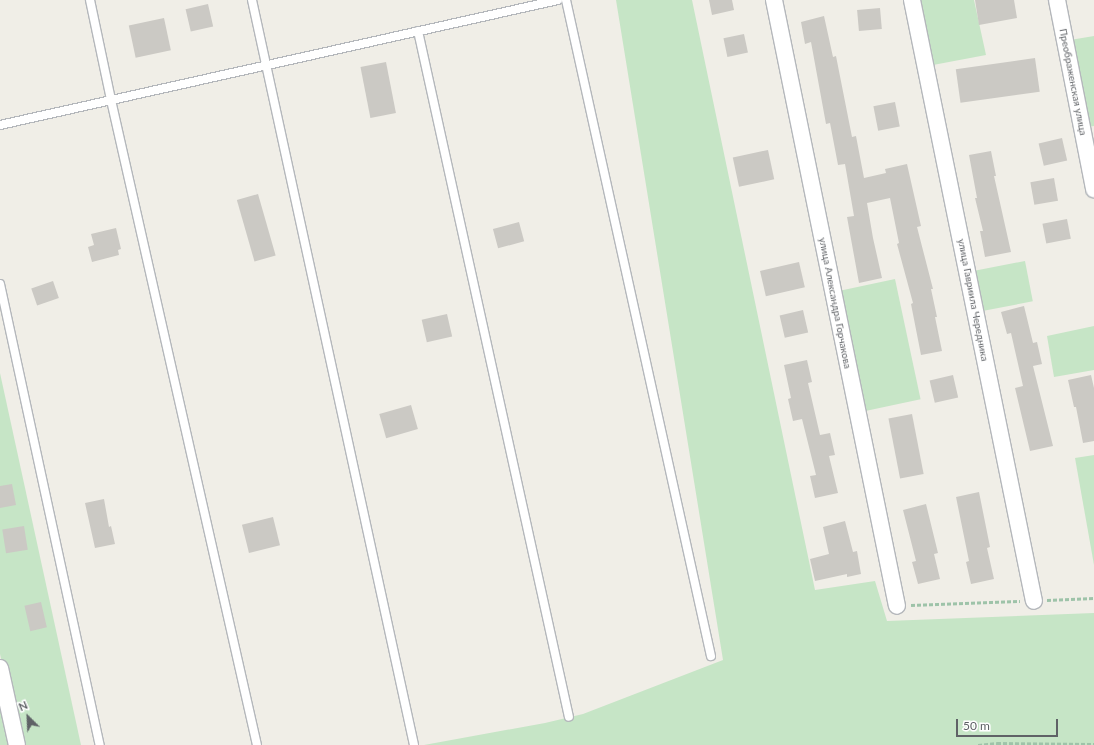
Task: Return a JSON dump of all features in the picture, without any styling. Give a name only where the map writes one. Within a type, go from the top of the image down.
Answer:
[{"type":"street","name":"улица Александра Горчакова","points":[[774,0],[897,606]]},
{"type":"street","name":"улица Гавриила Чередника","points":[[912,0],[1034,601]]},
{"type":"street","name":"Преображенская улица","points":[[1057,0],[1094,188]]},
{"type":"street","points":[[0,668],[17,745]]},
{"type":"lane","points":[[90,0],[111,100],[257,745]]},
{"type":"lane","points":[[252,0],[414,745]]},
{"type":"lane","points":[[0,125],[558,0]]},
{"type":"lane","points":[[566,0],[710,656]]},
{"type":"lane","points":[[418,31],[569,717]]},
{"type":"lane","points":[[0,284],[100,745]]},
{"type":"path","points":[[897,606],[1094,598]]},
{"type":"path","points":[[978,745],[996,743],[1094,744]]},
{"type":"green space","points":[[616,0],[692,0],[815,590],[875,581],[887,621],[1094,613],[1094,745],[424,745],[545,723],[583,714],[723,660]]},
{"type":"green space","points":[[921,0],[974,0],[986,55],[933,65]]},
{"type":"green space","points":[[1094,36],[1094,126],[1088,127],[1070,40]]},
{"type":"green space","points":[[1025,261],[1033,301],[980,312],[972,271]]},
{"type":"green space","points":[[895,279],[921,399],[862,412],[836,291]]},
{"type":"green space","points":[[1094,326],[1094,370],[1054,377],[1047,336]]},
{"type":"green space","points":[[0,373],[81,745],[20,745],[0,654]]},
{"type":"green space","points":[[1094,455],[1094,565],[1075,458]]},
{"type":"green space","points":[[0,696],[11,745],[0,745]]},
{"type":"building","points":[[709,0],[732,0],[734,10],[712,15]]},
{"type":"building","points":[[975,0],[1014,0],[1017,18],[979,25]]},
{"type":"building","points":[[208,4],[213,26],[191,32],[186,9]]},
{"type":"building","points":[[880,8],[882,29],[859,31],[857,10]]},
{"type":"building","points":[[824,16],[833,57],[836,56],[852,137],[856,136],[864,178],[886,173],[885,169],[907,164],[921,226],[917,227],[933,289],[931,289],[937,317],[935,317],[942,351],[921,355],[911,304],[913,303],[897,244],[899,243],[890,198],[867,203],[882,278],[859,283],[847,217],[854,216],[845,164],[838,165],[830,123],[826,124],[811,42],[805,44],[801,22]]},
{"type":"building","points":[[164,18],[171,50],[136,58],[129,25]]},
{"type":"building","points":[[744,34],[748,53],[727,57],[723,38]]},
{"type":"building","points":[[1035,58],[1040,92],[961,103],[956,69]]},
{"type":"building","points":[[386,62],[396,113],[370,118],[360,67]]},
{"type":"building","points":[[895,102],[900,127],[878,131],[873,106]]},
{"type":"building","points":[[1062,138],[1067,160],[1044,166],[1039,143]]},
{"type":"building","points":[[768,150],[774,179],[739,187],[733,157]]},
{"type":"building","points":[[991,151],[996,176],[994,176],[1011,252],[985,257],[980,231],[983,231],[975,198],[977,198],[969,155]]},
{"type":"building","points":[[1054,178],[1058,201],[1034,205],[1030,182]]},
{"type":"building","points":[[258,194],[276,256],[254,262],[237,200]]},
{"type":"building","points":[[1067,219],[1071,239],[1046,243],[1042,224]]},
{"type":"building","points":[[519,222],[524,241],[498,248],[493,229]]},
{"type":"building","points":[[116,228],[121,249],[118,250],[119,255],[92,262],[88,247],[94,245],[91,234]]},
{"type":"building","points":[[799,262],[805,287],[766,296],[760,271]]},
{"type":"building","points":[[53,281],[59,298],[37,306],[31,288]]},
{"type":"building","points":[[1024,306],[1033,343],[1037,342],[1042,364],[1033,366],[1053,446],[1030,451],[1015,388],[1023,386],[1011,333],[1007,334],[1001,312]]},
{"type":"building","points":[[803,310],[808,332],[785,338],[780,315]]},
{"type":"building","points":[[447,314],[452,336],[427,342],[422,320]]},
{"type":"building","points":[[807,360],[812,382],[808,383],[820,435],[830,433],[835,455],[829,456],[838,493],[815,498],[810,476],[816,475],[802,419],[793,421],[788,399],[791,398],[784,365]]},
{"type":"building","points":[[953,375],[958,397],[935,403],[930,380]]},
{"type":"building","points":[[1091,375],[1094,388],[1094,441],[1083,443],[1076,407],[1074,407],[1068,380]]},
{"type":"building","points":[[411,405],[418,429],[386,438],[379,414]]},
{"type":"building","points":[[912,414],[924,474],[900,478],[888,419]]},
{"type":"building","points":[[12,484],[16,505],[0,508],[0,486]]},
{"type":"building","points":[[979,492],[990,547],[987,548],[994,579],[971,584],[966,562],[969,561],[956,497]]},
{"type":"building","points":[[104,499],[109,527],[111,526],[115,544],[95,548],[85,503]]},
{"type":"building","points":[[926,504],[938,553],[934,554],[940,579],[918,584],[912,562],[916,561],[903,510]]},
{"type":"building","points":[[273,517],[280,545],[249,553],[242,525]]},
{"type":"building","points":[[845,521],[853,552],[857,551],[861,574],[847,577],[847,574],[815,581],[810,559],[829,554],[823,527]]},
{"type":"building","points":[[24,526],[28,550],[6,553],[2,529]]},
{"type":"building","points":[[41,602],[47,627],[30,631],[24,606]]}]
